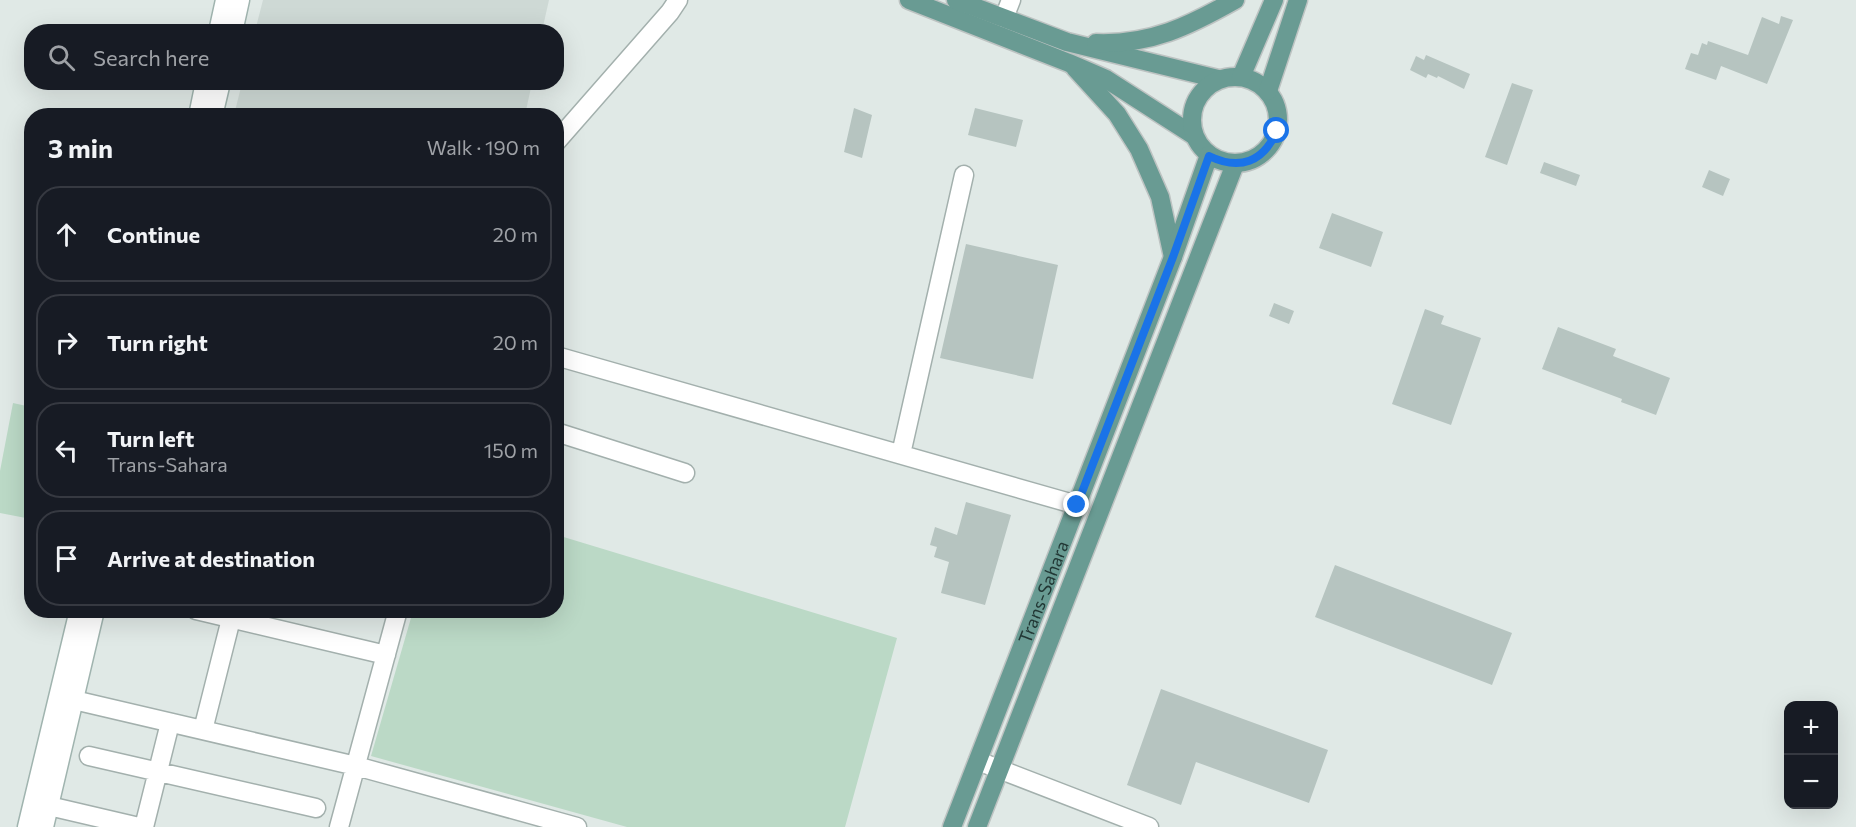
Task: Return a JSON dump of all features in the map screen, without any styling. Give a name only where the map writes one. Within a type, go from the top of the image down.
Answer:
[{"type":"main road","points":[[909,0],[1106,79],[1193,135]]},
{"type":"main road","points":[[956,0],[1067,42],[1218,79]]},
{"type":"main road","points":[[1067,42],[1113,44],[1161,36],[1205,17],[1235,0]]},
{"type":"main road","points":[[1241,77],[1274,0]]},
{"type":"main road","points":[[1268,91],[1298,0]]},
{"type":"main road","points":[[1069,63],[1117,114],[1139,148],[1160,197],[1173,257]]},
{"type":"main road","points":[[1229,76],[1241,77],[1251,79],[1268,91],[1275,103],[1278,117],[1277,131],[1271,144],[1261,155],[1249,162],[1235,164],[1221,162],[1209,156],[1193,135],[1192,108],[1198,96],[1218,79],[1229,76]]},
{"type":"main road","name":"Trans-Sahara","points":[[952,827],[1173,257],[1209,156]]},
{"type":"main road","name":"Trans-Sahara","points":[[977,827],[1235,164]]},
{"type":"street","points":[[220,24],[225,0]]},
{"type":"street","points":[[235,24],[240,0]]},
{"type":"street","points":[[564,133],[678,0]]},
{"type":"street","points":[[1004,18],[1011,0]]},
{"type":"street","points":[[200,108],[204,90]]},
{"type":"street","points":[[215,108],[219,90]]},
{"type":"street","points":[[901,454],[964,175]]},
{"type":"street","points":[[564,358],[1077,505]]},
{"type":"street","points":[[564,435],[685,473]]},
{"type":"street","points":[[44,827],[78,618]]},
{"type":"street","points":[[27,827],[92,618]]},
{"type":"street","points":[[203,730],[242,618]]},
{"type":"street","points":[[246,618],[386,655]]},
{"type":"street","points":[[344,826],[356,766],[396,618]]},
{"type":"street","points":[[66,698],[356,766],[577,827]]},
{"type":"street","points":[[144,827],[170,723]]},
{"type":"street","points":[[89,756],[316,808]]},
{"type":"street","points":[[978,761],[1149,827]]},
{"type":"street","points":[[49,806],[139,827]]},
{"type":"shaded area","points":[[263,0],[549,0],[544,24],[257,24]]},
{"type":"shaded area","points":[[240,90],[530,90],[527,108],[236,108]]},
{"type":"green space","points":[[13,403],[24,405],[24,518],[0,513],[0,471]]},
{"type":"green space","points":[[564,537],[897,638],[845,827],[627,827],[371,756],[411,618],[564,618]]},
{"type":"building","points":[[1781,16],[1793,20],[1767,84],[1721,66],[1716,80],[1685,69],[1691,53],[1698,55],[1702,43],[1707,45],[1708,41],[1748,55],[1762,17],[1779,24]]},
{"type":"building","points":[[1426,55],[1470,74],[1464,89],[1438,76],[1437,78],[1428,74],[1426,78],[1410,70],[1416,56],[1424,60]]},
{"type":"building","points":[[1512,83],[1533,90],[1507,165],[1485,157]]},
{"type":"building","points":[[854,108],[872,115],[862,158],[844,152]]},
{"type":"building","points":[[975,108],[1023,120],[1016,147],[968,135]]},
{"type":"building","points":[[1544,162],[1580,175],[1576,186],[1540,173]]},
{"type":"building","points":[[1709,170],[1730,179],[1723,196],[1702,187]]},
{"type":"building","points":[[1332,213],[1383,232],[1371,267],[1319,248]]},
{"type":"building","points":[[966,244],[1058,265],[1033,379],[940,358]]},
{"type":"building","points":[[1274,303],[1294,311],[1289,324],[1269,316]]},
{"type":"building","points":[[1425,309],[1444,316],[1441,324],[1481,338],[1451,425],[1392,404]]},
{"type":"building","points":[[1558,327],[1616,349],[1613,356],[1670,378],[1656,415],[1621,402],[1622,399],[1542,369]]},
{"type":"building","points":[[966,502],[1011,515],[985,605],[941,593],[949,562],[934,557],[937,547],[930,545],[935,527],[957,535]]},
{"type":"building","points":[[1335,565],[1512,633],[1492,685],[1315,617]]},
{"type":"building","points":[[1161,689],[1328,750],[1309,803],[1196,762],[1181,805],[1127,785]]},
{"type":"route","points":[[1077,505],[1173,257],[1209,156],[1221,162],[1235,164],[1249,162],[1261,155],[1271,144],[1277,131]]}]
